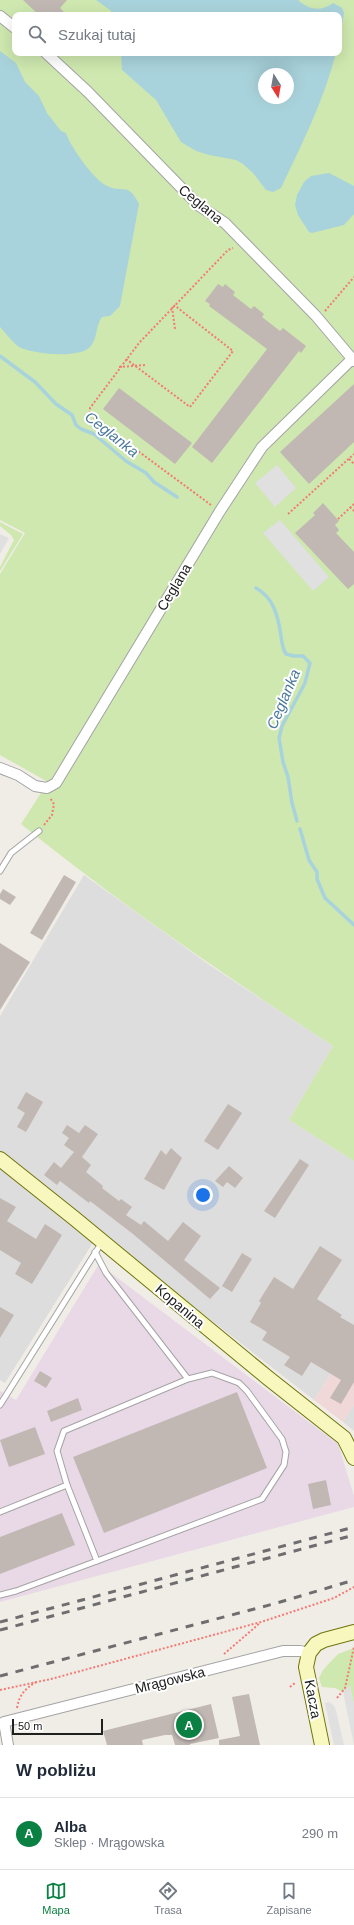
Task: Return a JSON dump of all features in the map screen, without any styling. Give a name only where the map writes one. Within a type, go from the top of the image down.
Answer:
[{"type":"street","points":[[0,16],[12,26]]},
{"type":"street","name":"Ceglana","points":[[47,788],[56,783],[65,769],[220,511],[262,447],[353,360],[316,316],[225,223],[198,205],[88,92],[49,56]]},
{"type":"street","points":[[0,768],[18,775],[35,786],[47,788]]},
{"type":"street","name":"Kopanina","points":[[0,1159],[98,1247],[344,1438],[353,1452]]},
{"type":"street","points":[[309,1653],[316,1644],[324,1640],[354,1632]]},
{"type":"street","name":"Mrągowska","points":[[15,1719],[283,1651],[300,1651],[309,1653]]},
{"type":"street","name":"Kacza","points":[[309,1653],[306,1667],[322,1745]]},
{"type":"street","points":[[8,1745],[4,1722],[15,1719]]},
{"type":"lane","points":[[0,871],[11,854],[39,831]]},
{"type":"lane","points":[[98,1247],[106,1273],[188,1379]]},
{"type":"lane","points":[[0,1405],[98,1247]]},
{"type":"lane","points":[[0,1595],[16,1591],[98,1561],[262,1499],[284,1465],[286,1452],[282,1438],[247,1391],[238,1383],[212,1373],[188,1379],[64,1431],[57,1451],[67,1485],[98,1561]]},
{"type":"lane","points":[[0,1512],[67,1485]]},
{"type":"path","points":[[220,511],[93,417],[90,413],[92,404],[126,359],[173,306],[228,250],[237,247]]},
{"type":"path","points":[[316,316],[324,313],[354,277]]},
{"type":"path","points":[[173,306],[175,329]]},
{"type":"path","points":[[126,359],[190,407],[233,352],[173,306]]},
{"type":"path","points":[[119,368],[145,365]]},
{"type":"path","points":[[288,514],[354,454]]},
{"type":"path","points":[[349,459],[354,464]]},
{"type":"path","points":[[338,519],[354,504]]},
{"type":"path","points":[[350,507],[354,512]]},
{"type":"path","points":[[39,831],[52,815],[54,804],[47,788]]},
{"type":"path","points":[[0,1690],[37,1682],[261,1622],[334,1598],[354,1587]]},
{"type":"path","points":[[210,1669],[217,1660],[261,1622]]},
{"type":"path","points":[[337,1698],[345,1688],[354,1647]]},
{"type":"path","points":[[15,1719],[18,1698],[26,1688],[37,1682]]},
{"type":"shaded area","points":[[277,465],[296,488],[275,507],[255,483]]},
{"type":"shaded area","points":[[280,520],[329,577],[313,591],[263,533]]},
{"type":"shaded area","points":[[0,534],[9,538],[0,554]]},
{"type":"shaded area","points":[[84,875],[211,966],[333,1046],[289,1120],[354,1161],[354,1336],[314,1400],[99,1233],[5,1383],[0,1380],[0,1016]]},
{"type":"shaded area","points":[[99,1264],[338,1444],[354,1496],[354,1507],[0,1602],[0,1391],[16,1400]]},
{"type":"shaded area","points":[[354,1336],[354,1405],[343,1422],[314,1400]]},
{"type":"shaded area","points":[[354,1405],[354,1431],[343,1422]]},
{"type":"shaded area","points":[[350,1685],[354,1705],[354,1745],[343,1692]]},
{"type":"shaded area","points":[[330,1702],[335,1707],[344,1745],[334,1745],[325,1703]]},
{"type":"green space","points":[[0,0],[354,0],[354,1161],[289,1120],[333,1046],[174,939],[97,883],[21,824],[48,782],[0,755],[0,574],[25,533],[0,520]]},
{"type":"green space","points":[[0,522],[23,534],[0,571],[0,567],[14,540],[11,535],[0,526]]},
{"type":"green space","points":[[354,1648],[354,1705],[350,1686],[343,1692],[335,1688],[322,1687],[319,1678],[323,1670],[338,1654]]},
{"type":"water","points":[[96,0],[298,0],[306,6],[315,9],[324,8],[333,3],[342,8],[344,13],[342,25],[342,12],[112,12]]},
{"type":"water","points":[[0,51],[16,63],[25,82],[39,96],[47,113],[61,131],[66,133],[77,154],[89,170],[107,186],[128,190],[139,204],[120,306],[110,316],[102,317],[98,325],[93,344],[85,351],[56,354],[25,350],[16,345],[0,327]]},
{"type":"water","points":[[121,56],[335,56],[319,105],[281,188],[273,192],[266,190],[253,173],[236,160],[196,151],[181,142],[156,100],[122,70]]},
{"type":"water","points":[[329,173],[354,186],[354,214],[344,225],[312,233],[309,232],[298,215],[295,205],[297,195],[304,182],[311,176]]},
{"type":"building","points":[[23,0],[67,0],[60,8],[64,12],[36,12]]},
{"type":"building","points":[[218,284],[223,287],[225,284],[235,292],[233,295],[251,309],[254,306],[264,314],[262,317],[280,331],[283,328],[306,346],[301,353],[299,351],[212,463],[192,447],[267,349],[209,306],[210,304],[205,301]]},
{"type":"building","points":[[354,384],[354,442],[309,484],[280,452]]},
{"type":"building","points":[[119,388],[192,443],[175,464],[103,409]]},
{"type":"building","points":[[323,503],[339,521],[335,525],[339,530],[336,533],[354,552],[354,584],[348,589],[295,533],[315,515],[313,513]]},
{"type":"building","points":[[64,875],[76,882],[42,940],[30,933]]},
{"type":"building","points":[[3,889],[16,897],[10,905],[0,899],[0,894]]},
{"type":"building","points":[[0,943],[30,962],[0,1010]]},
{"type":"building","points":[[26,1092],[43,1102],[26,1132],[17,1127],[25,1113],[17,1108]]},
{"type":"building","points":[[228,1104],[242,1113],[218,1150],[204,1141]]},
{"type":"building","points":[[67,1125],[79,1133],[85,1125],[98,1134],[82,1157],[91,1165],[86,1172],[103,1186],[102,1188],[119,1201],[121,1199],[132,1207],[126,1215],[141,1225],[144,1221],[168,1241],[183,1222],[201,1236],[184,1260],[220,1288],[210,1299],[133,1234],[90,1201],[89,1203],[60,1181],[57,1185],[44,1175],[54,1162],[61,1168],[74,1152],[64,1145],[69,1138],[62,1133]]},
{"type":"building","points":[[171,1148],[182,1158],[164,1190],[144,1179],[161,1150],[166,1155]]},
{"type":"building","points":[[300,1159],[309,1165],[275,1218],[264,1211]]},
{"type":"building","points":[[229,1166],[243,1178],[235,1188],[227,1182],[223,1187],[215,1181]]},
{"type":"building","points":[[0,1198],[16,1207],[7,1221],[36,1239],[45,1224],[62,1235],[32,1284],[15,1274],[21,1263],[0,1250]]},
{"type":"building","points":[[320,1246],[342,1260],[317,1299],[342,1315],[340,1317],[354,1325],[354,1382],[341,1404],[330,1398],[341,1380],[311,1362],[302,1376],[284,1365],[290,1357],[262,1340],[267,1332],[250,1322],[261,1303],[259,1301],[274,1277],[293,1289]]},
{"type":"building","points":[[242,1253],[252,1259],[232,1292],[222,1286]]},
{"type":"building","points":[[0,1307],[14,1315],[0,1338]]},
{"type":"building","points":[[40,1371],[52,1378],[46,1388],[34,1381]]},
{"type":"building","points":[[237,1392],[267,1468],[104,1533],[73,1457]]},
{"type":"building","points":[[78,1398],[82,1410],[51,1422],[47,1411]]},
{"type":"building","points":[[35,1427],[45,1454],[9,1467],[0,1440]]},
{"type":"building","points":[[326,1480],[331,1505],[313,1509],[308,1484]]},
{"type":"building","points":[[62,1513],[75,1545],[0,1574],[0,1537]]},
{"type":"building","points":[[249,1694],[260,1745],[219,1745],[219,1740],[240,1736],[232,1697]]},
{"type":"building","points":[[211,1704],[219,1738],[190,1745],[175,1745],[172,1735],[165,1735],[142,1740],[143,1745],[107,1745],[103,1731]]},
{"type":"waterway","name":"Ceglanka","points":[[0,356],[35,382],[56,404],[72,415],[76,425],[81,429],[94,434],[126,461],[146,473],[154,482],[177,497]]},
{"type":"waterway","name":"Ceglanka","points":[[256,588],[267,597],[274,608],[286,654],[303,656],[310,663],[305,683],[282,726],[279,738],[297,821]]},
{"type":"waterway","name":"Ceglanka","points":[[300,829],[309,860],[317,872],[317,879],[325,898],[354,925]]},
{"type":"railway","points":[[0,1622],[354,1527]]},
{"type":"railway","points":[[0,1630],[354,1535]]},
{"type":"railway","points":[[0,1676],[277,1603],[354,1580]]},
{"type":"place","name":"Alba","points":[[189,1725]]}]
